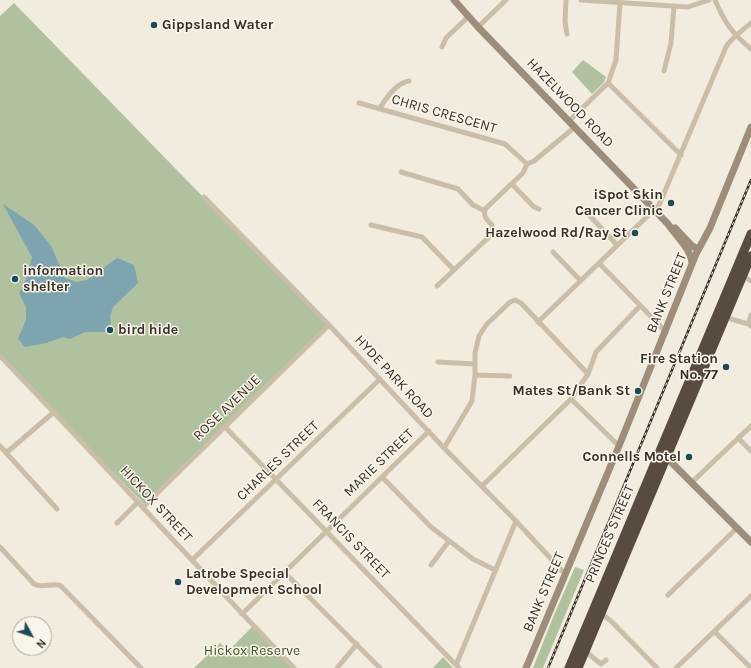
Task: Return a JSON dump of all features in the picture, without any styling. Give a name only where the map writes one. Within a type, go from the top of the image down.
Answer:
[{"type":"highway","name":"PRINCES STREET","points":[[569,668],[597,612],[662,457],[751,234]]},
{"type":"highway","name":"PRINCES STREET","points":[[662,457],[696,385],[751,256]]},
{"type":"highway","name":"PRINCES STREET","points":[[578,668],[597,612]]},
{"type":"main road","name":"HAZELWOOD ROAD","points":[[454,0],[478,27],[668,224],[675,228],[696,252]]},
{"type":"main road","name":"BANK STREET","points":[[526,668],[666,332],[696,252],[710,228],[751,127]]},
{"type":"main road","name":"BANK STREET","points":[[666,332],[678,308],[696,252]]},
{"type":"main road","points":[[662,457],[692,482],[751,542]]},
{"type":"street","points":[[478,27],[506,0]]},
{"type":"street","points":[[566,0],[565,22],[567,34]]},
{"type":"street","points":[[582,0],[648,2],[688,7],[709,0]]},
{"type":"street","points":[[715,0],[727,25],[735,35],[751,49]]},
{"type":"street","points":[[569,121],[608,82],[616,60],[620,2]]},
{"type":"street","points":[[664,72],[671,43],[674,6]]},
{"type":"street","points":[[442,47],[446,38],[468,16]]},
{"type":"street","points":[[538,322],[660,203],[724,51],[730,40],[751,23]]},
{"type":"street","points":[[380,108],[385,99],[396,88],[404,82],[409,81]]},
{"type":"street","points":[[608,82],[681,155]]},
{"type":"street","name":"CHRIS CRESCENT","points":[[359,103],[505,144],[527,164]]},
{"type":"street","points":[[437,286],[492,232],[492,226],[484,214],[485,211],[523,173],[527,164],[534,161],[575,128]]},
{"type":"street","points":[[401,172],[458,189],[474,206],[485,211]]},
{"type":"street","points":[[512,184],[534,207],[539,209]]},
{"type":"street","name":"HYDE PARK ROAD","points":[[204,197],[329,325],[565,574]]},
{"type":"street","points":[[590,216],[617,245]]},
{"type":"street","points":[[370,225],[422,237],[454,270]]},
{"type":"street","points":[[553,252],[580,280]]},
{"type":"street","points":[[599,263],[666,332]]},
{"type":"street","points":[[743,276],[751,281]]},
{"type":"street","points":[[444,448],[472,401],[476,344],[479,336],[486,325],[510,302],[515,300],[521,303],[588,374]]},
{"type":"street","points":[[482,486],[571,399],[588,374],[596,352],[640,306]]},
{"type":"street","points":[[731,319],[749,325],[751,315]]},
{"type":"street","name":"ROSE AVENUE","points":[[143,507],[329,325]]},
{"type":"street","name":"HICKOX STREET","points":[[0,356],[294,668]]},
{"type":"street","points":[[438,362],[474,364]]},
{"type":"street","points":[[475,375],[510,376]]},
{"type":"street","name":"CHARLES STREET","points":[[192,560],[380,379]]},
{"type":"street","points":[[571,399],[619,446]]},
{"type":"street","points":[[6,453],[54,412]]},
{"type":"street","points":[[692,482],[751,426]]},
{"type":"street","name":"FRANCIS STREET","points":[[225,427],[458,666]]},
{"type":"street","name":"MARIE STREET","points":[[242,614],[429,431]]},
{"type":"street","points":[[738,438],[751,451]]},
{"type":"street","points":[[0,446],[57,509]]},
{"type":"street","points":[[382,477],[431,527],[473,559],[495,570]]},
{"type":"street","points":[[117,523],[138,502]]},
{"type":"street","points":[[458,666],[495,570],[516,521]]},
{"type":"street","points":[[668,595],[737,528]]},
{"type":"street","points":[[431,565],[449,541]]},
{"type":"street","points":[[0,547],[34,584],[41,586],[55,584],[61,586],[141,668]]},
{"type":"street","points":[[284,572],[380,668]]},
{"type":"street","points":[[676,668],[751,596]]},
{"type":"street","points":[[597,612],[657,668]]},
{"type":"street","points":[[715,632],[751,668]]},
{"type":"street","points":[[337,668],[357,644]]},
{"type":"street","points":[[585,651],[601,664],[606,660]]},
{"type":"green space","points":[[14,3],[328,325],[144,504],[0,356],[0,16]]},
{"type":"green space","points":[[583,60],[606,77],[604,82],[592,94],[572,72]]},
{"type":"green space","points":[[575,567],[584,570],[543,668],[533,668],[554,615]]},
{"type":"green space","name":"Hickox Reserve","points":[[252,627],[292,668],[194,668],[220,643],[228,651]]},
{"type":"green space","points":[[443,657],[453,668],[433,668]]},
{"type":"water","points":[[3,204],[34,225],[51,246],[65,278],[77,282],[87,280],[117,258],[134,265],[138,283],[113,307],[110,316],[111,324],[105,332],[85,332],[70,339],[63,337],[46,343],[25,347],[18,339],[26,320],[26,307],[19,293],[25,281],[32,257]]},
{"type":"railway","points":[[548,668],[751,180]]},
{"type":"place","name":"Gippsland Water","points":[[154,25]]},
{"type":"place","name":"iSpot Skin Cancer Clinic","points":[[671,203]]},
{"type":"place","name":"Hazelwood Rd/Ray St","points":[[635,233]]},
{"type":"place","name":"information shelter","points":[[15,279]]},
{"type":"place","name":"bird hide","points":[[110,330]]},
{"type":"place","name":"Fire Station No. 77","points":[[726,367]]},
{"type":"place","name":"Mates St/Bank St","points":[[638,391]]},
{"type":"place","name":"Connells Motel","points":[[689,457]]},
{"type":"place","name":"Latrobe Special Development School","points":[[178,582]]}]
